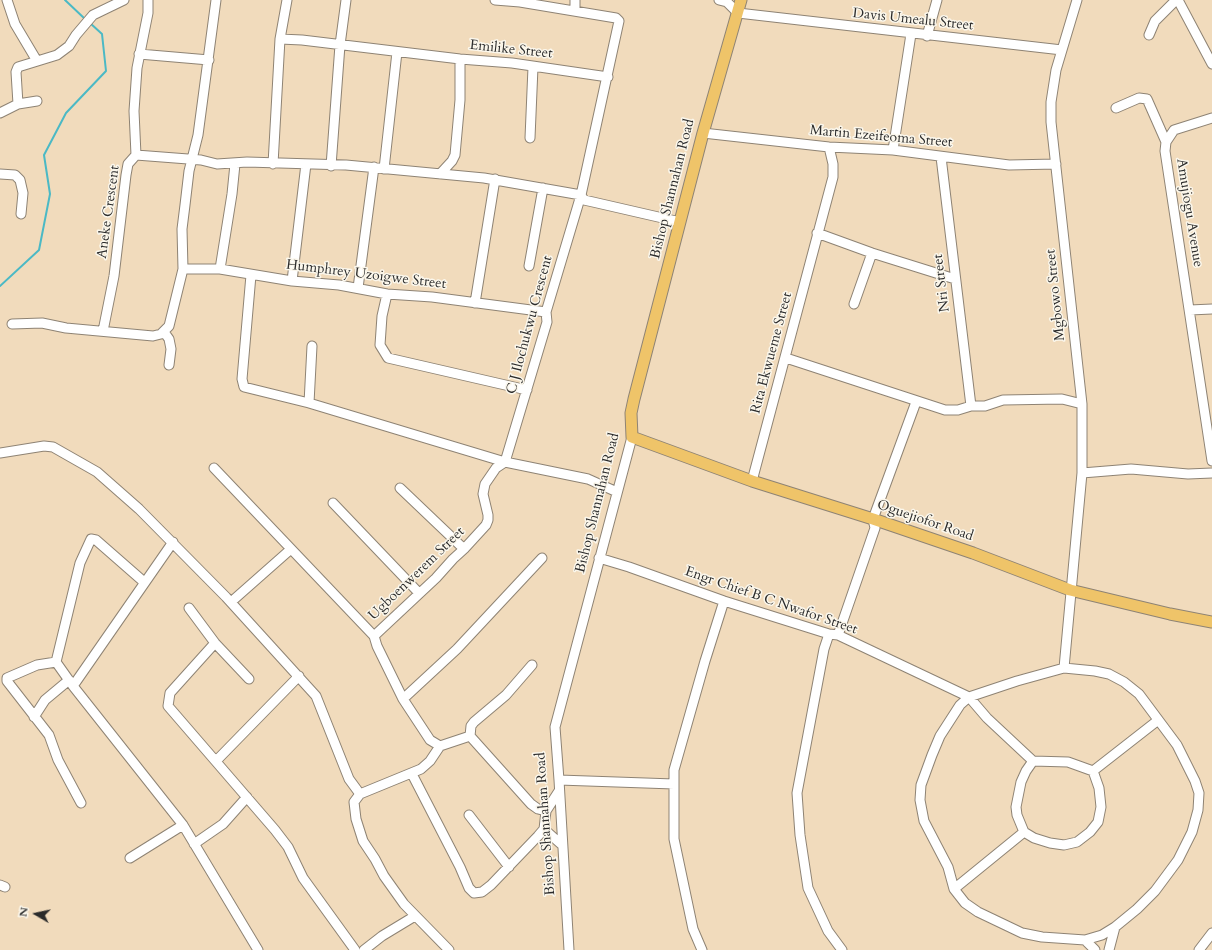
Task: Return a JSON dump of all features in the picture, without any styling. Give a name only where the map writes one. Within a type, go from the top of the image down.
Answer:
[{"type":"main road","name":"Bishop Shannahan Road","points":[[632,437],[631,413],[634,399],[703,133],[741,0]]},
{"type":"main road","name":"Oguejiofor Road","points":[[632,437],[752,481],[873,518],[973,553],[1070,590],[1170,614],[1212,622]]},
{"type":"street","points":[[7,0],[15,24],[37,61]]},
{"type":"street","points":[[18,104],[18,67],[57,55],[64,50],[93,15],[124,0]]},
{"type":"street","points":[[136,155],[134,111],[139,54],[148,13],[148,0]]},
{"type":"street","points":[[12,324],[42,324],[66,328],[153,336],[158,336],[169,326],[183,269],[182,229],[189,171],[198,135],[216,0]]},
{"type":"street","points":[[273,164],[280,39],[287,0]]},
{"type":"street","points":[[331,166],[340,45],[346,0]]},
{"type":"street","name":"C J Ilochukwu Crescent","points":[[496,0],[520,2],[616,18],[619,22],[581,195],[546,312],[547,322],[505,462]]},
{"type":"street","points":[[575,0],[575,11]]},
{"type":"street","points":[[718,0],[727,2],[738,13]]},
{"type":"street","points":[[927,36],[936,0]]},
{"type":"street","name":"Mgbowo Street","points":[[1064,668],[1082,473],[1082,404],[1051,122],[1051,102],[1056,70],[1077,0]]},
{"type":"street","points":[[1149,35],[1156,21],[1177,0],[1212,64]]},
{"type":"street","name":"Davis Umealu Street","points":[[738,13],[927,36],[1062,50]]},
{"type":"street","points":[[894,150],[911,34]]},
{"type":"street","points":[[280,39],[460,59]]},
{"type":"street","points":[[384,168],[397,52]]},
{"type":"street","points":[[139,54],[209,60]]},
{"type":"street","name":"Emilike Street","points":[[440,174],[452,162],[455,155],[460,100],[460,59],[533,66],[608,77]]},
{"type":"street","points":[[530,138],[533,66]]},
{"type":"street","points":[[1116,108],[1139,98],[1147,99],[1166,142]]},
{"type":"street","points":[[0,113],[18,104],[37,101]]},
{"type":"street","name":"Amujiogu Avenue","points":[[1212,118],[1174,130],[1166,142],[1165,151],[1212,461]]},
{"type":"street","name":"Martin Ezeifeoma Street","points":[[703,133],[830,147],[894,150],[1009,165],[1056,164]]},
{"type":"street","name":"Rita Ekwueme Street","points":[[752,481],[786,358],[832,177],[833,164],[830,147]]},
{"type":"street","name":"Aneke Crescent","points":[[103,331],[114,276],[126,174],[128,164],[136,155],[235,164],[247,162],[374,167],[495,179],[581,195],[584,200],[680,222]]},
{"type":"street","name":"Nri Street","points":[[941,157],[971,406]]},
{"type":"street","points":[[220,269],[232,194],[235,164]]},
{"type":"street","points":[[292,281],[306,164]]},
{"type":"street","points":[[358,288],[374,167]]},
{"type":"street","points":[[0,174],[15,175],[20,180],[23,193],[21,214]]},
{"type":"street","points":[[475,303],[495,179]]},
{"type":"street","points":[[529,266],[543,188]]},
{"type":"street","points":[[817,233],[872,253],[955,279]]},
{"type":"street","points":[[854,304],[872,253]]},
{"type":"street","name":"Humphrey Uzoigwe Street","points":[[183,269],[220,269],[292,281],[358,288],[387,294],[432,297],[546,312]]},
{"type":"street","points":[[251,275],[242,379],[244,387],[309,403],[505,462],[588,479],[617,492]]},
{"type":"street","points":[[387,294],[382,316],[380,346],[388,358],[526,390]]},
{"type":"street","points":[[1190,310],[1212,309]]},
{"type":"street","points":[[164,332],[170,339],[171,348],[169,365]]},
{"type":"street","points":[[309,403],[312,346]]},
{"type":"street","points":[[786,358],[916,402],[945,410],[958,410],[971,406],[985,406],[1003,400],[1062,399],[1082,404]]},
{"type":"street","points":[[842,950],[828,931],[808,888],[800,835],[797,793],[824,649],[834,635],[875,528],[873,518],[916,402]]},
{"type":"street","name":"Bishop Shannahan Road","points":[[569,950],[559,791],[560,780],[554,727],[602,558],[617,492],[632,437]]},
{"type":"street","points":[[0,453],[44,446],[54,447],[97,472],[124,495],[173,542],[231,602],[316,696],[349,779],[360,794]]},
{"type":"street","name":"Ugboenwerem Street","points":[[440,746],[430,740],[403,699],[377,646],[374,636],[464,550],[488,520],[483,500],[485,484],[496,468],[505,462]]},
{"type":"street","points":[[214,468],[291,549],[351,609],[374,636]]},
{"type":"street","points":[[1082,473],[1131,469],[1188,474],[1212,473]]},
{"type":"street","points":[[400,488],[464,550]]},
{"type":"street","points":[[333,503],[419,593]]},
{"type":"street","points":[[144,582],[96,540],[91,539],[80,563],[56,662],[183,825],[258,950]]},
{"type":"street","points":[[34,717],[45,700],[71,683],[173,542]]},
{"type":"street","points":[[231,602],[291,549]]},
{"type":"street","points":[[403,699],[456,649],[542,558]]},
{"type":"street","name":"Engr Chief B C Nwafor Street","points":[[602,558],[724,601],[834,635],[969,697]]},
{"type":"street","points":[[702,950],[693,929],[674,839],[674,770],[680,745],[724,601]]},
{"type":"street","points":[[189,608],[215,642],[248,679]]},
{"type":"street","points":[[215,642],[170,693],[168,706],[288,847],[303,878],[355,950]]},
{"type":"street","points":[[56,662],[37,664],[7,678],[8,684],[49,735],[58,760],[81,803]]},
{"type":"street","points":[[532,665],[506,694],[474,722],[471,726],[470,736],[531,804],[538,809],[546,811]]},
{"type":"street","points":[[1064,668],[1109,674],[1124,682],[1139,694],[1158,722],[1177,745],[1199,793],[1198,810],[1192,832],[1178,860],[1141,904],[1115,927],[1102,935],[1085,940],[1042,937],[1022,933],[978,912],[965,903],[954,889],[948,867],[924,821],[920,800],[921,785],[940,736],[960,705],[969,697],[1017,681],[1064,668]]},
{"type":"street","points":[[216,761],[299,676]]},
{"type":"street","points":[[969,697],[987,718],[1033,761],[1068,762],[1093,771]]},
{"type":"street","points":[[1093,771],[1158,722]]},
{"type":"street","points":[[449,950],[404,904],[384,876],[363,841],[356,819],[354,806],[356,798],[360,794],[412,774],[430,761],[440,746],[470,736]]},
{"type":"street","points":[[1033,761],[1021,782],[1016,807],[1017,815],[1024,832],[1034,838],[1064,845],[1078,842],[1090,832],[1098,822],[1100,807],[1099,788],[1093,771]]},
{"type":"street","points":[[412,774],[460,867],[469,888],[474,893],[482,892],[486,889],[524,852],[544,829],[546,811],[559,791]]},
{"type":"street","points":[[560,780],[674,784]]},
{"type":"street","points":[[194,844],[223,824],[247,797]]},
{"type":"street","points":[[469,815],[508,867]]},
{"type":"street","points":[[130,858],[183,825]]},
{"type":"street","points":[[544,829],[562,845]]},
{"type":"street","points":[[954,889],[1024,832]]},
{"type":"street","points":[[364,950],[382,936],[415,916]]},
{"type":"street","points":[[1109,950],[1115,927]]},
{"type":"street","points":[[1200,950],[1212,933]]},
{"type":"street","points":[[1085,940],[1095,950]]},
{"type":"waterway","points":[[65,0],[85,19]]},
{"type":"waterway","points":[[0,286],[39,250],[50,194],[44,155],[66,113],[106,71],[102,34],[90,23]]}]
